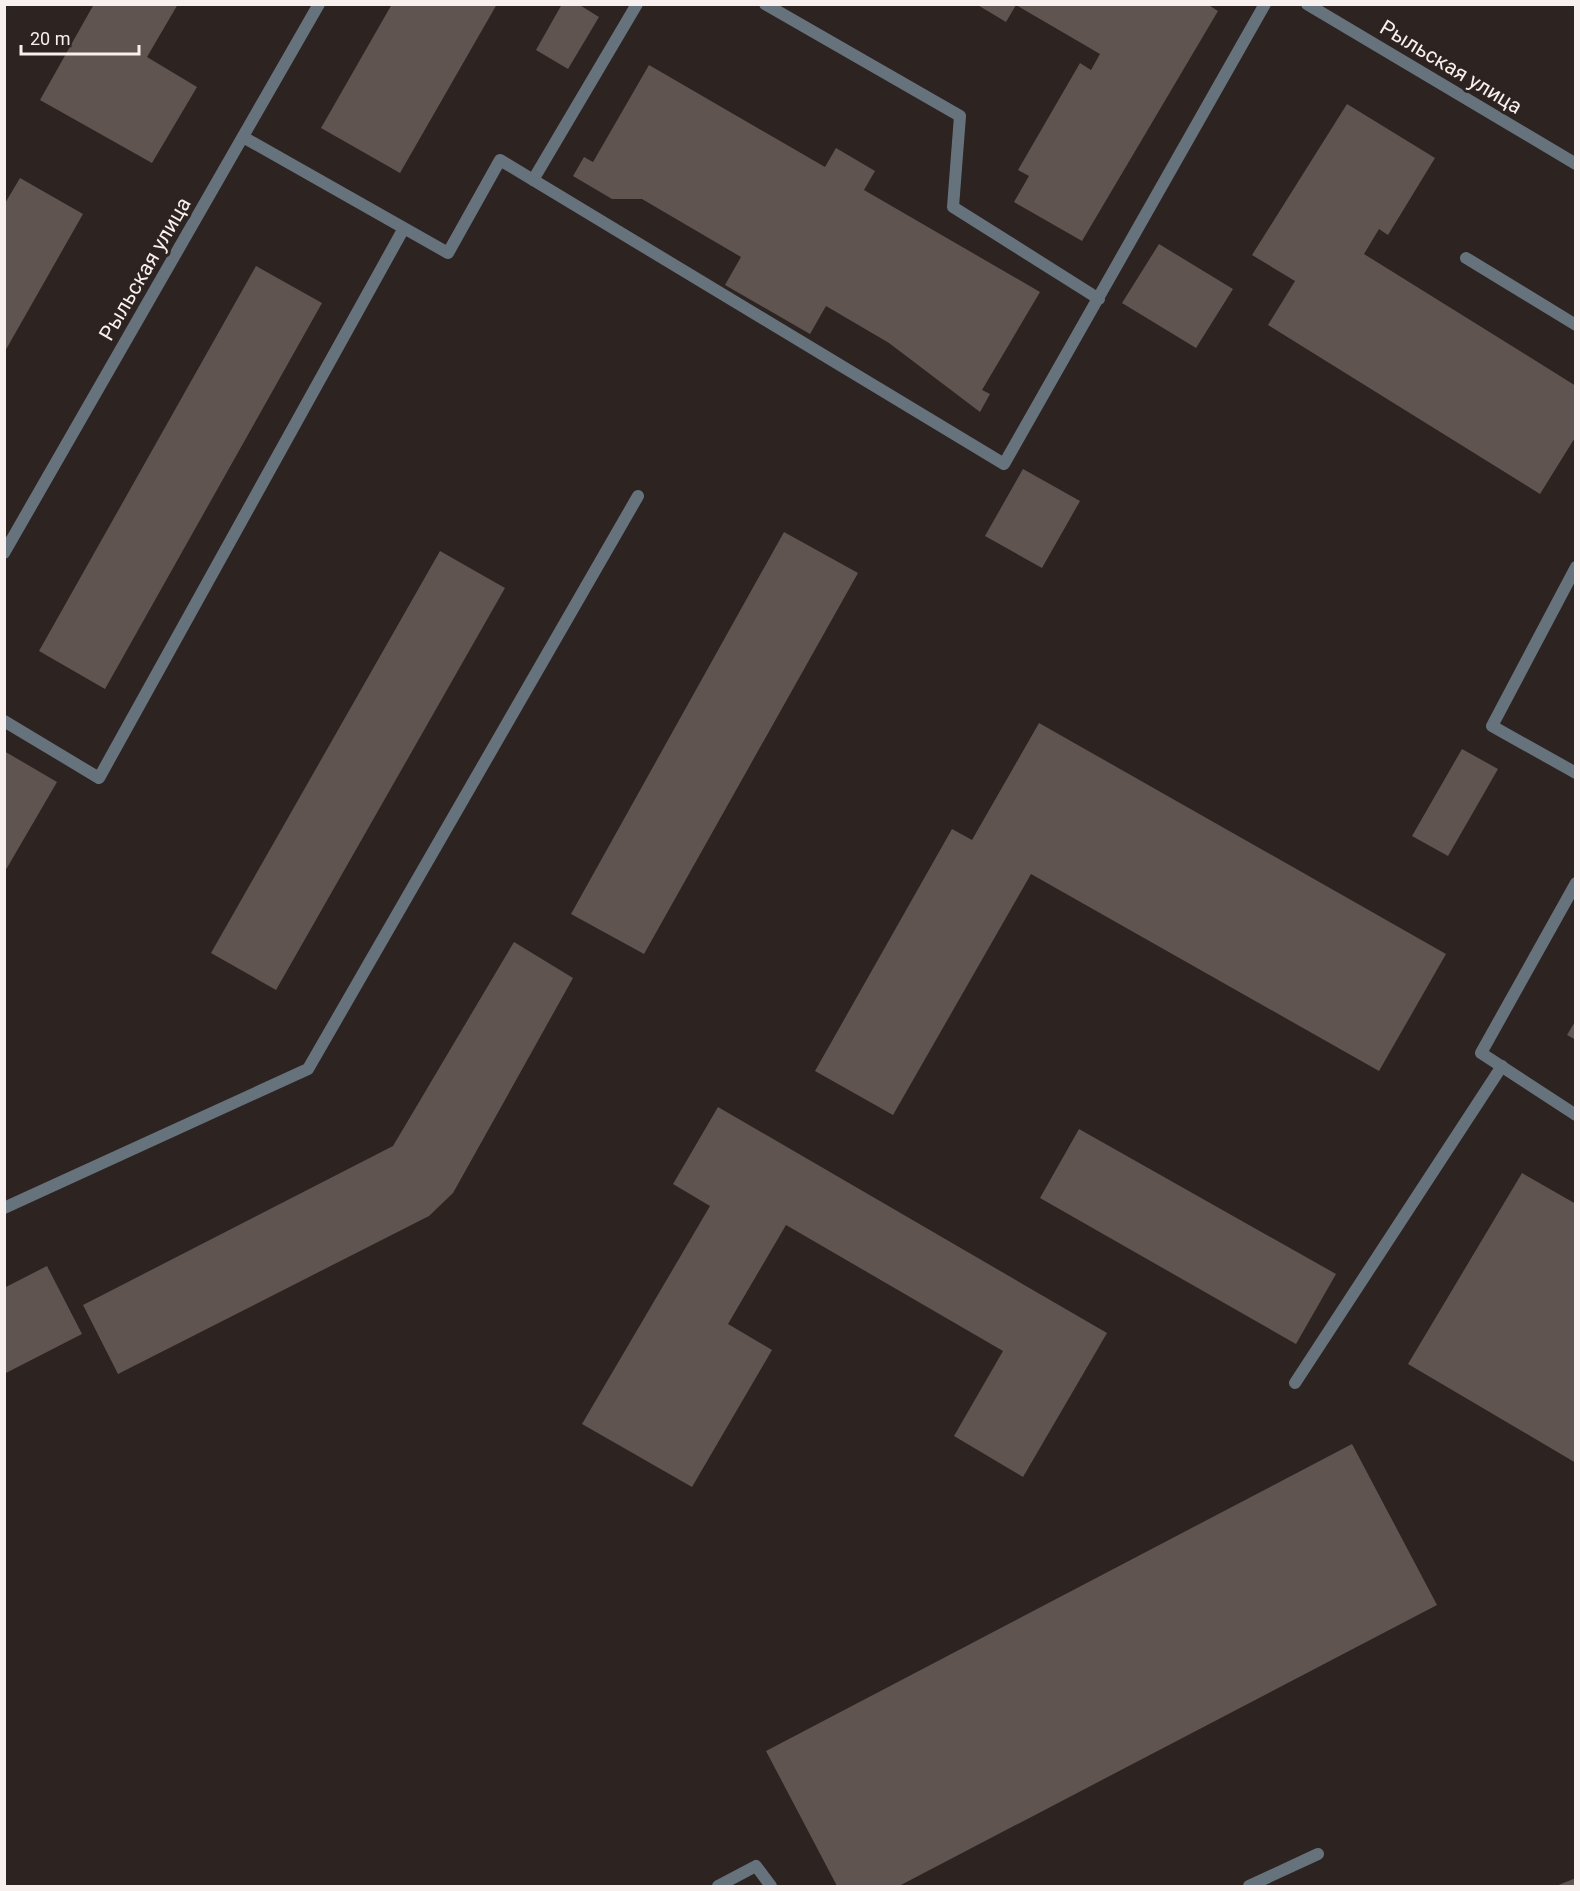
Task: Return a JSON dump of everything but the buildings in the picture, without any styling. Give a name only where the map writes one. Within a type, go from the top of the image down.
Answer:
[{"type":"street","name":"Рыльская улица","points":[[4,553],[319,4]]},
{"type":"street","points":[[533,180],[637,4]]},
{"type":"street","points":[[765,4],[960,116],[953,207],[1098,299]]},
{"type":"street","points":[[243,137],[448,253],[500,160],[1005,464],[1265,4]]},
{"type":"street","name":"Рыльская улица","points":[[1307,4],[1575,164]]},
{"type":"street","points":[[4,721],[99,778],[404,228]]},
{"type":"street","points":[[1466,258],[1575,325]]},
{"type":"street","points":[[4,1208],[308,1069],[638,496]]},
{"type":"street","points":[[1575,567],[1492,726],[1575,773]]},
{"type":"street","points":[[1575,883],[1481,1053],[1575,1115]]},
{"type":"street","points":[[1295,1383],[1502,1066]]},
{"type":"street","points":[[1249,1887],[1318,1854]]},
{"type":"street","points":[[718,1887],[756,1866],[771,1887]]}]
